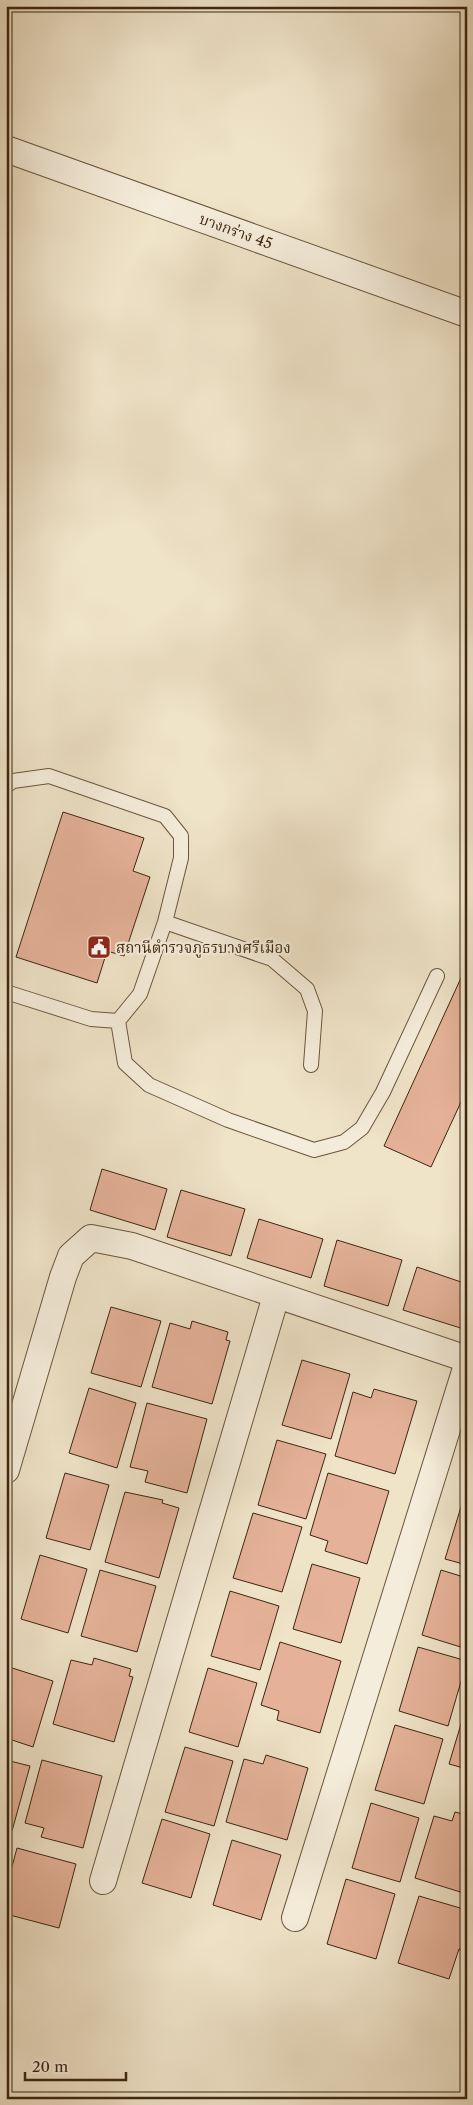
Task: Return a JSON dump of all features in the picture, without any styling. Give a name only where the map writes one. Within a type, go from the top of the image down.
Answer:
[{"type":"street","name":"บางกร่าง 45","points":[[6,148],[467,314]]},
{"type":"street","points":[[6,1470],[62,1277],[71,1256],[92,1238],[132,1246],[276,1296],[467,1358]]},
{"type":"street","points":[[102,1881],[276,1296]]},
{"type":"street","points":[[295,1918],[467,1365]]},
{"type":"lane","points":[[6,786],[13,781],[49,776],[165,816],[181,836],[181,858],[166,922],[140,994],[118,1021],[125,1063],[149,1085],[228,1120],[314,1150],[344,1142],[362,1128],[383,1092],[436,976]]},
{"type":"lane","points":[[166,922],[272,958],[307,989],[315,1011],[311,1065]]},
{"type":"lane","points":[[6,992],[91,1019],[118,1021]]},
{"type":"building","points":[[63,812],[144,838],[133,871],[150,877],[124,956],[107,951],[97,983],[16,957]]},
{"type":"building","points":[[466,967],[467,1089],[431,1167],[384,1146]]},
{"type":"building","points":[[102,1169],[167,1189],[155,1230],[90,1210]]},
{"type":"building","points":[[181,1190],[245,1209],[231,1256],[167,1237]]},
{"type":"building","points":[[259,1219],[323,1239],[311,1278],[247,1258]]},
{"type":"building","points":[[337,1240],[402,1260],[388,1306],[324,1286]]},
{"type":"building","points":[[417,1267],[467,1284],[467,1330],[403,1310]]},
{"type":"building","points":[[111,1307],[161,1321],[141,1387],[91,1373]]},
{"type":"building","points":[[192,1321],[228,1332],[226,1340],[230,1341],[212,1404],[152,1387],[170,1323],[190,1329]]},
{"type":"building","points":[[302,1360],[350,1374],[331,1439],[282,1425]]},
{"type":"building","points":[[89,1388],[136,1403],[117,1468],[69,1453]]},
{"type":"building","points":[[374,1389],[417,1401],[395,1474],[335,1456],[353,1392],[371,1398]]},
{"type":"building","points":[[147,1403],[207,1419],[187,1493],[145,1482],[148,1471],[130,1467]]},
{"type":"building","points":[[277,1440],[326,1454],[306,1519],[258,1505]]},
{"type":"building","points":[[65,1473],[109,1485],[90,1550],[46,1538]]},
{"type":"building","points":[[328,1473],[389,1491],[367,1564],[325,1551],[328,1541],[310,1535]]},
{"type":"building","points":[[125,1492],[163,1500],[162,1503],[179,1508],[159,1578],[105,1562]]},
{"type":"building","points":[[465,1494],[467,1495],[467,1565],[445,1559]]},
{"type":"building","points":[[253,1513],[302,1527],[282,1592],[233,1578]]},
{"type":"building","points":[[40,1555],[87,1569],[68,1633],[21,1619]]},
{"type":"building","points":[[312,1564],[360,1578],[341,1643],[293,1629]]},
{"type":"building","points":[[100,1570],[156,1586],[137,1652],[81,1636]]},
{"type":"building","points":[[441,1570],[467,1578],[467,1649],[422,1635]]},
{"type":"building","points":[[230,1591],[279,1606],[260,1670],[211,1656]]},
{"type":"building","points":[[280,1642],[341,1661],[320,1733],[277,1720],[279,1711],[261,1705]]},
{"type":"building","points":[[418,1647],[467,1661],[448,1726],[399,1711]]},
{"type":"building","points":[[94,1658],[131,1669],[129,1676],[133,1677],[114,1742],[53,1724],[71,1660],[92,1665]]},
{"type":"building","points":[[6,1666],[53,1681],[33,1747],[6,1738]]},
{"type":"building","points":[[208,1668],[257,1683],[238,1747],[189,1732]]},
{"type":"building","points":[[467,1704],[467,1769],[449,1764]]},
{"type":"building","points":[[395,1725],[443,1739],[424,1804],[375,1790]]},
{"type":"building","points":[[185,1747],[233,1761],[214,1826],[165,1812]]},
{"type":"building","points":[[266,1755],[308,1768],[287,1840],[226,1822],[244,1759],[263,1764]]},
{"type":"building","points":[[6,1760],[30,1766],[12,1831],[6,1829]]},
{"type":"building","points":[[42,1760],[102,1776],[83,1848],[41,1837],[44,1828],[25,1823]]},
{"type":"building","points":[[371,1803],[419,1818],[400,1882],[352,1868]]},
{"type":"building","points":[[455,1812],[467,1815],[467,1894],[415,1878],[434,1816],[452,1821]]},
{"type":"building","points":[[162,1819],[210,1834],[191,1898],[142,1883]]},
{"type":"building","points":[[232,1840],[281,1855],[261,1920],[213,1905]]},
{"type":"building","points":[[17,1848],[76,1864],[59,1928],[6,1914],[6,1889]]},
{"type":"building","points":[[346,1879],[395,1894],[376,1959],[327,1944]]},
{"type":"building","points":[[419,1896],[467,1910],[467,1942],[464,1950],[459,1949],[449,1979],[398,1963]]},
{"type":"place","name":"สถานีตำรวจภูธรบางศรีเมือง","points":[[99,947]]}]
